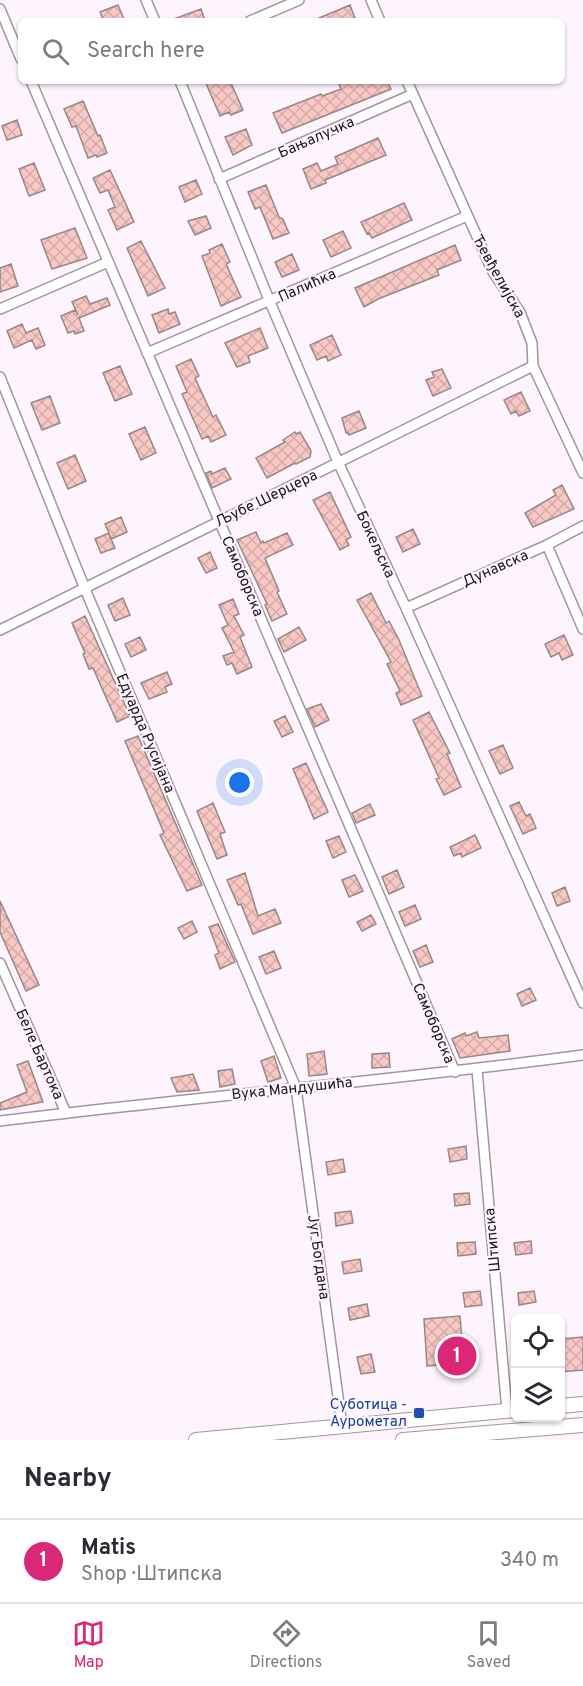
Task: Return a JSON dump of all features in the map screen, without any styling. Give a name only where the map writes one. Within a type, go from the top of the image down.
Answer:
[{"type":"main road","points":[[565,1406],[583,1404]]},
{"type":"main road","points":[[196,1440],[511,1410]]},
{"type":"main road","points":[[403,1440],[583,1425]]},
{"type":"main road","points":[[342,1426],[344,1440]]},
{"type":"street","points":[[146,0],[154,18]]},
{"type":"street","points":[[257,18],[299,0]]},
{"type":"street","points":[[371,0],[380,18]]},
{"type":"street","points":[[0,9],[18,51]]},
{"type":"street","name":"Самоборска","points":[[32,84],[455,1072]]},
{"type":"street","name":"Бокељска","points":[[181,84],[338,462],[583,1003]]},
{"type":"street","name":"Ђевђелијска","points":[[408,84],[493,272],[520,312],[532,343],[533,366],[583,473]]},
{"type":"street","name":"Бањалучка","points":[[219,179],[413,94]]},
{"type":"street","name":"Палићка","points":[[147,353],[466,216]]},
{"type":"street","points":[[0,309],[108,262]]},
{"type":"street","name":"Љубе Шерцера","points":[[0,630],[533,366]]},
{"type":"street","name":"Едуарда Русијана","points":[[0,377],[85,589],[296,1088]]},
{"type":"street","name":"Дунавска","points":[[406,608],[547,545],[583,526]]},
{"type":"street","points":[[547,545],[583,629]]},
{"type":"street","name":"Беле Бартока","points":[[0,963],[66,1113]]},
{"type":"street","name":"Вука Мандушића","points":[[0,1121],[477,1070],[583,1055]]},
{"type":"street","name":"Штипска","points":[[477,1070],[511,1410]]},
{"type":"street","name":"Југ Богдана","points":[[296,1088],[342,1426]]},
{"type":"building","points":[[118,5],[124,18],[103,18],[100,12]]},
{"type":"building","points":[[350,5],[355,18],[319,18]]},
{"type":"building","points":[[201,9],[204,18],[176,18]]},
{"type":"building","points":[[206,84],[231,84],[243,110],[231,115],[229,112],[220,116]]},
{"type":"building","points":[[339,84],[388,84],[391,89],[282,133],[273,113],[321,94],[322,96],[341,89]]},
{"type":"building","points":[[83,101],[107,153],[97,157],[96,155],[88,158],[76,126],[72,127],[64,109]]},
{"type":"building","points":[[17,120],[22,135],[7,140],[2,126]]},
{"type":"building","points":[[246,129],[252,145],[233,155],[225,137]]},
{"type":"building","points":[[378,138],[386,155],[325,180],[326,183],[311,189],[303,169],[317,163],[321,171],[338,164],[335,157]]},
{"type":"building","points":[[34,163],[45,190],[29,196],[19,169]]},
{"type":"building","points":[[110,170],[134,222],[117,230],[108,210],[115,207],[108,190],[100,193],[93,178]]},
{"type":"building","points":[[196,180],[202,194],[185,202],[179,187]]},
{"type":"building","points":[[266,185],[279,217],[283,219],[289,233],[273,239],[260,207],[255,209],[248,192]]},
{"type":"building","points":[[404,203],[412,220],[372,238],[369,233],[367,234],[361,222]]},
{"type":"building","points":[[206,216],[211,228],[195,235],[188,221]]},
{"type":"building","points":[[75,228],[87,258],[52,269],[41,240]]},
{"type":"building","points":[[343,231],[351,248],[331,257],[323,240]]},
{"type":"building","points":[[141,241],[165,288],[148,296],[127,248]]},
{"type":"building","points":[[222,244],[230,262],[226,264],[241,297],[221,306],[202,256]]},
{"type":"building","points":[[455,245],[461,260],[437,270],[439,275],[378,299],[364,307],[355,288]]},
{"type":"building","points":[[292,254],[299,270],[282,277],[275,262]]},
{"type":"building","points":[[11,264],[18,286],[0,292],[0,268]]},
{"type":"building","points":[[86,296],[90,304],[107,298],[110,305],[79,318],[84,331],[75,334],[74,331],[68,333],[61,316],[75,310],[78,315],[72,302]]},
{"type":"building","points":[[168,309],[169,314],[175,312],[180,324],[159,333],[152,315]]},
{"type":"building","points":[[22,324],[26,333],[38,328],[45,345],[36,349],[32,340],[14,348],[7,331]]},
{"type":"building","points":[[260,328],[268,348],[248,356],[250,362],[237,367],[225,343]]},
{"type":"building","points":[[332,335],[341,355],[328,361],[326,356],[317,360],[310,345]]},
{"type":"building","points":[[191,359],[199,376],[195,378],[213,417],[216,415],[226,435],[211,442],[208,436],[202,439],[182,394],[187,392],[176,366]]},
{"type":"building","points":[[120,366],[132,394],[115,401],[103,373]]},
{"type":"building","points":[[442,369],[451,388],[433,396],[426,380],[434,377],[432,372]]},
{"type":"building","points":[[521,392],[530,411],[519,416],[516,411],[511,414],[504,400]]},
{"type":"building","points":[[50,396],[60,423],[42,430],[31,403]]},
{"type":"building","points":[[359,411],[366,428],[349,435],[346,433],[342,418]]},
{"type":"building","points":[[145,427],[156,453],[141,460],[129,434]]},
{"type":"building","points":[[295,432],[296,434],[300,432],[311,451],[310,457],[267,478],[256,458],[285,442],[283,440]]},
{"type":"building","points":[[75,455],[86,481],[68,489],[57,463]]},
{"type":"building","points":[[225,468],[231,479],[212,488],[206,473],[211,471],[212,474]]},
{"type":"building","points":[[562,485],[574,509],[533,527],[525,513],[556,495],[553,490]]},
{"type":"building","points":[[330,492],[351,537],[346,540],[349,545],[340,550],[313,500]]},
{"type":"building","points":[[121,517],[127,532],[111,539],[115,548],[101,553],[95,539],[109,533],[105,524]]},
{"type":"building","points":[[413,529],[420,544],[403,552],[396,537]]},
{"type":"building","points":[[256,532],[261,543],[287,533],[293,545],[265,558],[287,614],[272,621],[265,605],[267,604],[237,540]]},
{"type":"building","points":[[210,552],[217,568],[206,573],[198,558]]},
{"type":"building","points":[[371,593],[386,623],[389,621],[399,640],[422,696],[401,705],[396,693],[400,691],[387,664],[391,662],[357,600]]},
{"type":"building","points":[[123,598],[130,615],[115,621],[108,605]]},
{"type":"building","points":[[233,599],[239,614],[234,616],[244,635],[240,637],[252,667],[237,674],[232,663],[227,665],[223,656],[234,652],[222,628],[228,625],[219,605]]},
{"type":"building","points":[[85,616],[130,716],[117,722],[93,668],[89,669],[72,623]]},
{"type":"building","points":[[299,627],[306,640],[284,652],[278,639]]},
{"type":"building","points":[[564,635],[573,655],[562,660],[559,653],[551,657],[545,644]]},
{"type":"building","points":[[140,637],[146,650],[131,657],[125,644]]},
{"type":"building","points":[[167,672],[172,684],[165,687],[167,692],[149,699],[141,683]]},
{"type":"building","points":[[321,704],[329,720],[315,727],[307,709]]},
{"type":"building","points":[[429,712],[450,753],[447,754],[461,787],[444,795],[436,779],[439,778],[413,720]]},
{"type":"building","points":[[285,716],[293,732],[282,737],[274,721]]},
{"type":"building","points":[[138,736],[202,885],[187,891],[160,835],[164,833],[125,741]]},
{"type":"building","points":[[503,745],[513,768],[500,774],[489,751]]},
{"type":"building","points":[[306,763],[328,812],[314,819],[293,769]]},
{"type":"building","points":[[519,802],[526,816],[530,814],[536,828],[523,834],[510,806]]},
{"type":"building","points":[[213,803],[225,832],[220,834],[227,855],[217,859],[197,811]]},
{"type":"building","points":[[370,804],[375,815],[356,823],[352,813]]},
{"type":"building","points":[[475,835],[481,848],[462,857],[461,853],[454,856],[450,847]]},
{"type":"building","points":[[339,836],[346,852],[333,858],[326,841]]},
{"type":"building","points":[[397,870],[404,887],[389,894],[382,877]]},
{"type":"building","points":[[245,873],[258,916],[275,909],[281,923],[253,934],[241,904],[238,905],[227,880]]},
{"type":"building","points":[[355,875],[363,891],[349,897],[342,880]]},
{"type":"building","points":[[565,887],[570,901],[557,906],[552,893]]},
{"type":"building","points":[[0,901],[39,985],[26,991],[0,932]]},
{"type":"building","points":[[415,905],[421,919],[405,926],[399,912]]},
{"type":"building","points":[[371,915],[376,924],[362,931],[357,922]]},
{"type":"building","points":[[192,921],[197,932],[184,939],[178,928]]},
{"type":"building","points":[[218,924],[235,962],[220,969],[215,955],[219,953],[209,927]]},
{"type":"building","points":[[426,945],[433,962],[420,967],[413,951]]},
{"type":"building","points":[[274,951],[281,968],[266,974],[259,957]]},
{"type":"building","points":[[530,988],[536,1000],[522,1006],[517,994]]},
{"type":"building","points":[[477,1032],[479,1038],[508,1035],[510,1051],[460,1058],[452,1039],[465,1033],[466,1036]]},
{"type":"building","points":[[324,1051],[327,1074],[309,1076],[307,1054]]},
{"type":"building","points":[[389,1053],[390,1067],[372,1068],[372,1054]]},
{"type":"building","points":[[274,1056],[281,1078],[268,1082],[261,1061]]},
{"type":"building","points":[[28,1061],[43,1102],[0,1110],[0,1103],[27,1092],[17,1065]]},
{"type":"building","points":[[232,1069],[235,1084],[220,1087],[218,1071]]},
{"type":"building","points":[[193,1074],[199,1090],[177,1092],[171,1078]]},
{"type":"building","points":[[466,1146],[467,1159],[450,1162],[448,1149]]},
{"type":"building","points":[[343,1159],[345,1172],[328,1175],[326,1162]]},
{"type":"building","points":[[469,1193],[470,1204],[455,1206],[454,1194]]},
{"type":"building","points":[[351,1211],[353,1223],[336,1226],[335,1213]]},
{"type":"building","points":[[531,1241],[532,1253],[516,1255],[514,1243]]},
{"type":"building","points":[[475,1242],[476,1254],[458,1256],[457,1243]]},
{"type":"building","points":[[360,1259],[362,1271],[344,1274],[342,1262]]},
{"type":"building","points":[[480,1291],[482,1305],[465,1307],[463,1293]]},
{"type":"building","points":[[534,1291],[536,1302],[519,1305],[518,1293]]},
{"type":"building","points":[[367,1304],[369,1316],[350,1320],[348,1308]]},
{"type":"building","points":[[460,1316],[464,1363],[427,1366],[424,1319]]},
{"type":"building","points":[[583,1337],[583,1370],[565,1372],[565,1339]]},
{"type":"building","points":[[371,1354],[375,1372],[361,1374],[357,1357]]},
{"type":"place","name":"Matis","points":[[457,1356]]},
{"type":"place","name":"Суботица - Аурометал","points":[[419,1413]]}]
